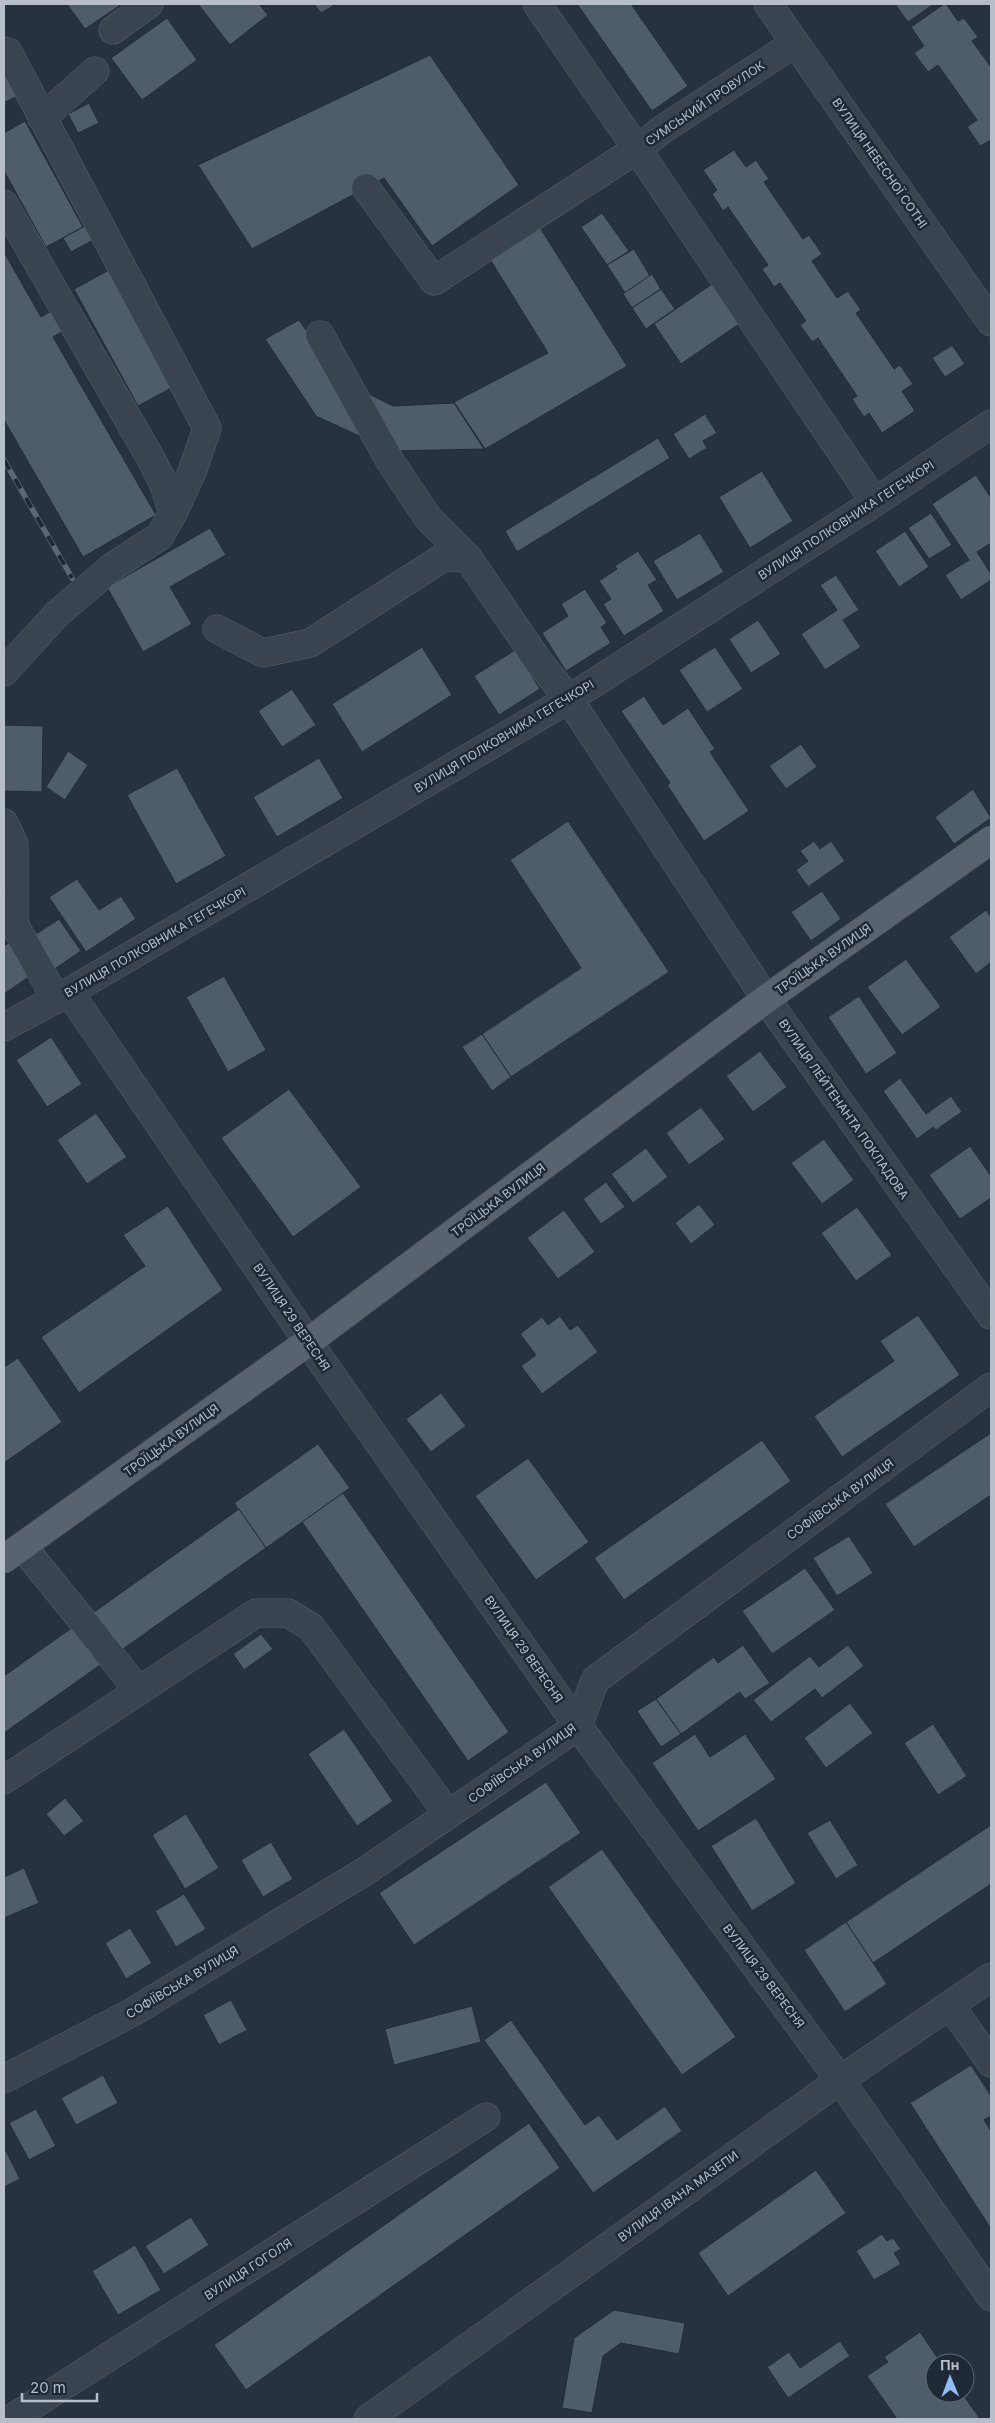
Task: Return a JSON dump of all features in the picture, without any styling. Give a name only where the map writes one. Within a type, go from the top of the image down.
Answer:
[{"type":"main road","name":"ТРОЇЦЬКА ВУЛИЦЯ","points":[[13,1553],[308,1342],[766,999],[991,840]]},
{"type":"street","points":[[113,30],[149,4]]},
{"type":"street","name":"СУМСЬКИЙ ПРОВУЛОК","points":[[536,4],[637,149],[663,129],[795,43]]},
{"type":"street","name":"ВУЛИЦЯ НЕБЕСНОЇ СОТНІ","points":[[768,4],[991,322]]},
{"type":"street","points":[[4,51],[8,52],[207,428],[192,472],[160,536],[112,566],[57,614],[4,672]]},
{"type":"street","points":[[42,118],[95,71]]},
{"type":"street","points":[[366,188],[434,281],[637,149],[875,502]]},
{"type":"street","points":[[4,204],[150,456],[163,482],[173,513]]},
{"type":"street","name":"ВУЛИЦЯ ЛЕЙТЕНАНТА ПОКЛАДОВА","points":[[320,335],[390,462],[428,518],[468,558],[539,662],[569,699],[766,999],[991,1315]]},
{"type":"street","name":"ВУЛИЦЯ ПОЛКОВНИКА ГЕГЕЧКОРІ","points":[[4,1028],[63,996],[569,699],[875,502],[991,424]]},
{"type":"street","points":[[217,629],[263,652],[310,643],[444,557],[468,558]]},
{"type":"street","points":[[4,823],[14,844],[9,915]]},
{"type":"street","name":"ВУЛИЦЯ 29 ВЕРЕСНЯ","points":[[9,915],[63,996],[578,1726],[840,2080],[991,2298]]},
{"type":"street","name":"СОФІЇВСЬКА ВУЛИЦЯ","points":[[4,2079],[131,2013],[364,1872],[578,1726],[595,1680],[991,1387]]},
{"type":"street","points":[[13,1553],[102,1645],[139,1691]]},
{"type":"street","points":[[4,1780],[256,1614],[288,1612],[311,1627],[448,1814]]},
{"type":"street","name":"ВУЛИЦЯ ІВАНА МАЗЕПИ","points":[[368,2419],[840,2080],[991,1977]]},
{"type":"street","points":[[950,2005],[991,2063]]},
{"type":"street","name":"ВУЛИЦЯ ГОГОЛЯ","points":[[11,2419],[486,2117]]},
{"type":"building","points":[[67,4],[122,4],[85,29]]},
{"type":"building","points":[[198,4],[259,4],[268,15],[230,45]]},
{"type":"building","points":[[314,4],[336,4],[321,13]]},
{"type":"building","points":[[577,4],[631,4],[688,86],[652,111]]},
{"type":"building","points":[[895,4],[934,4],[908,22]]},
{"type":"building","points":[[946,4],[958,21],[964,18],[978,37],[972,41],[991,67],[991,140],[980,146],[967,127],[977,120],[938,65],[928,72],[914,53],[924,46],[911,27]]},
{"type":"building","points":[[167,18],[197,60],[142,100],[111,58]]},
{"type":"building","points":[[430,55],[519,185],[432,246],[384,178],[252,249],[198,165]]},
{"type":"building","points":[[4,71],[17,96],[4,103]]},
{"type":"building","points":[[89,103],[99,123],[78,133],[68,114]]},
{"type":"building","points":[[25,121],[83,227],[46,247],[4,171],[4,133]]},
{"type":"building","points":[[734,150],[746,167],[756,160],[769,179],[764,182],[803,239],[809,235],[822,254],[812,261],[837,298],[848,291],[861,310],[856,313],[894,369],[900,365],[913,384],[902,391],[915,411],[882,433],[869,413],[864,417],[852,399],[857,396],[818,338],[812,342],[800,325],[806,321],[780,283],[774,287],[762,269],[768,265],[728,207],[723,211],[712,194],[717,190],[703,170]]},
{"type":"building","points":[[602,213],[629,251],[607,265],[581,227]]},
{"type":"building","points":[[85,226],[93,240],[71,252],[63,238]]},
{"type":"building","points":[[539,226],[627,366],[485,449],[454,402],[548,353],[488,256]]},
{"type":"building","points":[[634,249],[650,276],[625,293],[607,265]]},
{"type":"building","points":[[4,252],[41,317],[53,310],[65,330],[53,337],[156,515],[83,557],[4,420]]},
{"type":"building","points":[[111,269],[175,386],[138,406],[74,289]]},
{"type":"building","points":[[652,274],[661,289],[632,308],[623,294]]},
{"type":"building","points":[[715,282],[742,322],[681,364],[654,324]]},
{"type":"building","points":[[661,289],[675,309],[646,329],[632,308]]},
{"type":"building","points":[[299,320],[339,379],[393,406],[454,403],[484,449],[392,451],[316,416],[265,339]]},
{"type":"building","points":[[952,345],[965,364],[945,377],[932,358]]},
{"type":"building","points":[[705,414],[717,433],[703,441],[707,448],[689,459],[673,434]]},
{"type":"building","points":[[658,438],[670,458],[517,552],[505,531]]},
{"type":"building","points":[[762,471],[793,521],[750,548],[719,497]]},
{"type":"building","points":[[976,475],[991,498],[991,543],[977,552],[991,574],[991,580],[961,600],[945,575],[969,560],[932,504]]},
{"type":"building","points":[[931,513],[952,545],[929,559],[908,528]]},
{"type":"building","points":[[210,528],[226,555],[170,587],[192,624],[143,652],[107,587]]},
{"type":"building","points":[[905,531],[929,567],[899,587],[875,551]]},
{"type":"building","points":[[700,533],[724,572],[677,600],[653,561]]},
{"type":"building","points":[[638,551],[657,580],[648,585],[664,611],[624,636],[603,604],[611,599],[599,581],[617,569],[615,566]]},
{"type":"building","points":[[836,575],[859,610],[843,620],[861,647],[825,670],[801,634],[837,610],[820,585]]},
{"type":"building","points":[[585,589],[607,623],[601,627],[611,643],[566,671],[542,633],[568,616],[561,604]]},
{"type":"building","points":[[758,620],[781,654],[751,673],[729,639]]},
{"type":"building","points":[[422,647],[452,695],[362,752],[332,704]]},
{"type":"building","points":[[715,647],[743,689],[707,712],[679,670]]},
{"type":"building","points":[[515,650],[540,689],[499,715],[474,676]]},
{"type":"building","points":[[292,689],[316,725],[282,747],[258,711]]},
{"type":"building","points":[[644,696],[663,725],[688,708],[715,749],[710,752],[749,811],[704,841],[667,785],[670,783],[621,711]]},
{"type":"building","points":[[4,725],[43,726],[42,792],[4,791]]},
{"type":"building","points":[[801,744],[817,767],[786,789],[769,766]]},
{"type":"building","points":[[68,751],[88,765],[65,800],[46,787]]},
{"type":"building","points":[[319,758],[343,798],[277,837],[253,797]]},
{"type":"building","points":[[177,768],[226,856],[176,884],[127,795]]},
{"type":"building","points":[[973,789],[991,818],[954,844],[935,817]]},
{"type":"building","points":[[568,821],[669,972],[511,1077],[482,1034],[581,968],[510,860]]},
{"type":"building","points":[[814,841],[820,849],[831,841],[845,861],[808,887],[796,870],[808,861],[800,851]]},
{"type":"building","points":[[77,879],[99,910],[121,896],[136,919],[86,952],[49,897]]},
{"type":"building","points":[[822,891],[841,919],[811,941],[791,912]]},
{"type":"building","points":[[986,910],[991,917],[991,962],[976,974],[949,937]]},
{"type":"building","points":[[59,919],[81,951],[53,970],[30,938]]},
{"type":"building","points":[[12,941],[33,974],[4,994],[4,946]]},
{"type":"building","points":[[906,959],[941,1007],[902,1035],[867,987]]},
{"type":"building","points":[[224,976],[266,1050],[228,1072],[186,997]]},
{"type":"building","points":[[859,996],[897,1053],[866,1074],[828,1017]]},
{"type":"building","points":[[482,1034],[511,1077],[492,1091],[462,1047]]},
{"type":"building","points":[[51,1037],[82,1084],[47,1107],[16,1060]]},
{"type":"building","points":[[760,1051],[787,1087],[753,1112],[726,1076]]},
{"type":"building","points":[[900,1078],[926,1114],[951,1096],[962,1112],[936,1130],[933,1127],[917,1139],[883,1091]]},
{"type":"building","points":[[289,1089],[361,1187],[293,1237],[221,1138]]},
{"type":"building","points":[[701,1107],[725,1139],[689,1165],[666,1133]]},
{"type":"building","points":[[96,1113],[127,1157],[87,1184],[57,1140]]},
{"type":"building","points":[[824,1139],[854,1180],[822,1204],[791,1163]]},
{"type":"building","points":[[970,1146],[991,1176],[991,1198],[960,1219],[929,1175]]},
{"type":"building","points":[[646,1148],[668,1177],[633,1203],[611,1174]]},
{"type":"building","points":[[606,1182],[625,1207],[601,1224],[583,1199]]},
{"type":"building","points":[[699,1204],[715,1225],[691,1244],[675,1223]]},
{"type":"building","points":[[168,1206],[223,1290],[79,1393],[41,1337],[145,1266],[123,1235]]},
{"type":"building","points":[[857,1207],[892,1255],[856,1281],[821,1233]]},
{"type":"building","points":[[564,1210],[595,1252],[558,1279],[527,1238]]},
{"type":"building","points":[[918,1315],[960,1375],[842,1457],[814,1416],[894,1361],[880,1341]]},
{"type":"building","points":[[560,1316],[570,1330],[578,1325],[598,1352],[542,1394],[521,1366],[536,1355],[520,1334],[542,1317],[548,1325]]},
{"type":"building","points":[[18,1358],[62,1422],[4,1463],[4,1367]]},
{"type":"building","points":[[441,1393],[466,1426],[431,1452],[406,1419]]},
{"type":"building","points":[[991,1433],[991,1495],[914,1547],[885,1504]]},
{"type":"building","points":[[762,1440],[791,1481],[624,1600],[594,1558]]},
{"type":"building","points":[[318,1444],[350,1488],[266,1548],[234,1503]]},
{"type":"building","points":[[528,1458],[589,1542],[536,1580],[475,1496]]},
{"type":"building","points":[[343,1493],[509,1732],[468,1761],[302,1522]]},
{"type":"building","points":[[239,1509],[266,1548],[4,1733],[4,1676]]},
{"type":"building","points":[[849,1536],[873,1573],[837,1596],[813,1558]]},
{"type":"building","points":[[805,1568],[835,1610],[772,1654],[742,1611]]},
{"type":"building","points":[[261,1634],[273,1649],[244,1670],[233,1654]]},
{"type":"building","points":[[743,1645],[770,1683],[745,1699],[740,1692],[681,1734],[656,1699],[714,1657],[718,1663]]},
{"type":"building","points":[[848,1645],[864,1666],[822,1698],[815,1689],[771,1722],[753,1700],[810,1656],[819,1667]]},
{"type":"building","points":[[656,1699],[681,1734],[661,1747],[637,1711]]},
{"type":"building","points":[[850,1703],[873,1733],[826,1768],[804,1738]]},
{"type":"building","points":[[933,1724],[967,1776],[938,1795],[904,1743]]},
{"type":"building","points":[[344,1729],[393,1801],[357,1826],[308,1754]]},
{"type":"building","points":[[695,1734],[710,1757],[745,1734],[776,1779],[698,1831],[652,1763]]},
{"type":"building","points":[[546,1782],[581,1833],[414,1945],[379,1893]]},
{"type":"building","points":[[65,1798],[84,1821],[64,1836],[46,1814]]},
{"type":"building","points":[[186,1814],[219,1868],[185,1889],[152,1835]]},
{"type":"building","points":[[756,1818],[796,1883],[752,1911],[711,1846]]},
{"type":"building","points":[[830,1820],[858,1865],[836,1879],[807,1833]]},
{"type":"building","points":[[991,1825],[991,1884],[873,1963],[846,1922]]},
{"type":"building","points":[[271,1842],[293,1879],[263,1897],[241,1860]]},
{"type":"building","points":[[602,1849],[736,2037],[682,2075],[548,1887]]},
{"type":"building","points":[[24,1868],[39,1903],[4,1918],[4,1877]]},
{"type":"building","points":[[184,1894],[206,1929],[176,1947],[155,1911]]},
{"type":"building","points":[[846,1922],[887,1984],[845,2012],[804,1950]]},
{"type":"building","points":[[130,1928],[152,1963],[126,1979],[105,1943]]},
{"type":"building","points":[[231,2000],[247,2030],[219,2045],[203,2015]]},
{"type":"building","points":[[472,2006],[481,2042],[394,2065],[385,2029]]},
{"type":"building","points":[[511,2020],[585,2125],[599,2115],[617,2140],[665,2106],[682,2131],[593,2193],[484,2040]]},
{"type":"building","points":[[971,2065],[991,2096],[991,2116],[984,2120],[991,2131],[991,2229],[910,2103]]},
{"type":"building","points":[[103,2075],[118,2103],[76,2125],[61,2098]]},
{"type":"building","points":[[36,2109],[56,2146],[29,2160],[9,2123]]},
{"type":"building","points":[[529,2123],[560,2168],[246,2390],[214,2345]]},
{"type":"building","points":[[4,2147],[20,2179],[4,2187]]},
{"type":"building","points":[[816,2170],[846,2213],[728,2296],[698,2253]]},
{"type":"building","points":[[191,2217],[209,2245],[164,2274],[145,2246]]},
{"type":"building","points":[[882,2234],[887,2241],[893,2238],[901,2249],[894,2253],[901,2264],[874,2280],[856,2251]]},
{"type":"building","points":[[135,2245],[161,2290],[118,2315],[92,2271]]},
{"type":"building","points":[[614,2310],[685,2323],[679,2354],[621,2343],[603,2356],[592,2413],[562,2408],[574,2338]]},
{"type":"building","points":[[920,2332],[934,2353],[925,2353],[925,2403],[969,2403],[980,2419],[897,2419],[867,2376],[888,2362],[884,2357]]},
{"type":"building","points":[[840,2341],[850,2356],[788,2398],[767,2367],[789,2352],[800,2368]]},
{"type":"railway","points":[[4,460],[72,578]]}]
